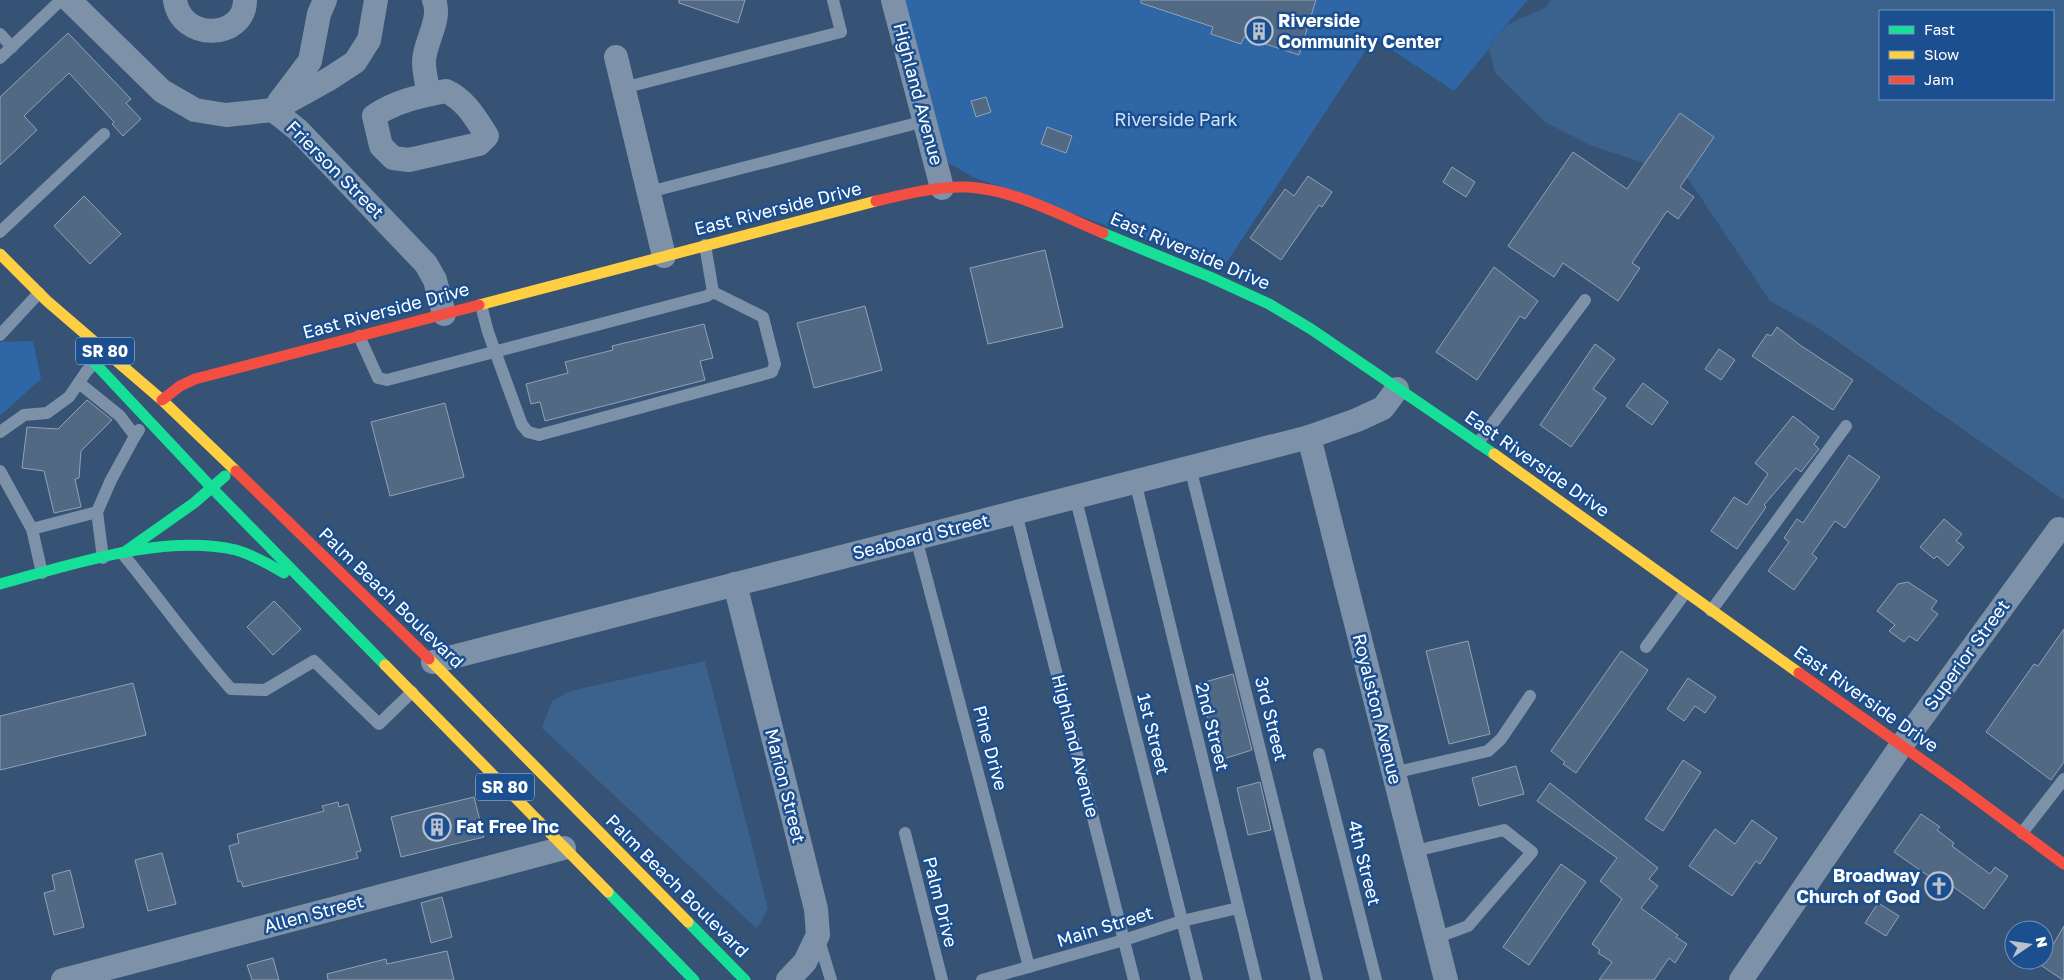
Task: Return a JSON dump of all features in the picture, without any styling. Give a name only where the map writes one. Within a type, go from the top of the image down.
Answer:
[{"type":"main road","name":"East Riverside Drive","points":[[162,400],[180,386],[195,379],[840,210],[942,188],[965,187],[991,190],[1013,196],[1210,277],[1270,304],[1312,329],[1613,539],[1685,593],[2064,864]]},
{"type":"main road","name":"Palm Beach Boulevard","points":[[0,254],[43,297],[162,400],[433,662],[745,980]]},
{"type":"main road","points":[[43,297],[73,339]]},
{"type":"main road","points":[[84,352],[211,487],[319,596]]},
{"type":"main road","points":[[122,553],[170,521],[232,469]]},
{"type":"main road","name":"SR 80","points":[[0,584],[122,553],[175,547],[204,546],[230,549],[252,555],[271,565],[319,596],[412,692],[574,847],[694,980]]},
{"type":"main road","points":[[606,857],[639,873]]},
{"type":"street","name":"Frierson Street","points":[[69,0],[162,92],[195,110],[226,115],[273,110],[298,130],[426,264],[435,280],[444,314]]},
{"type":"street","points":[[175,0],[181,16],[189,25],[200,30],[213,32],[232,24],[240,15],[245,0]]},
{"type":"street","points":[[273,110],[310,61],[319,14],[325,0]]},
{"type":"street","points":[[273,110],[329,79],[354,62],[369,40],[376,0]]},
{"type":"street","points":[[429,94],[424,62],[426,43],[435,25],[436,4],[434,0]]},
{"type":"street","name":"Highland Avenue","points":[[893,0],[942,188]]},
{"type":"street","points":[[616,57],[664,256]]},
{"type":"street","name":"Seaboard Street","points":[[433,662],[1309,437],[1357,420],[1383,408],[1397,389]]},
{"type":"street","name":"Royalston Avenue","points":[[1309,437],[1446,980]]},
{"type":"street","name":"Superior Street","points":[[1740,980],[1874,788],[1900,746],[2059,529]]},
{"type":"street","name":"Marion Street","points":[[734,584],[816,909],[818,935]]},
{"type":"street","name":"Allen Street","points":[[63,980],[574,847]]},
{"type":"street","points":[[788,980],[805,962],[818,935]]},
{"type":"lane","points":[[0,58],[62,0]]},
{"type":"lane","points":[[623,88],[841,32],[834,0]]},
{"type":"lane","points":[[0,34],[12,47]]},
{"type":"lane","points":[[648,192],[925,121]]},
{"type":"lane","points":[[0,232],[104,134]]},
{"type":"lane","points":[[705,245],[713,292]]},
{"type":"lane","points":[[359,336],[378,378],[387,380],[707,296],[713,292]]},
{"type":"lane","points":[[481,304],[522,425],[528,432],[538,435],[772,372],[775,364],[763,317],[713,292]]},
{"type":"lane","points":[[0,335],[43,297]]},
{"type":"lane","points":[[1478,443],[1585,300]]},
{"type":"lane","points":[[0,432],[24,415],[47,413],[69,397],[94,363]]},
{"type":"lane","points":[[79,383],[120,416],[135,436]]},
{"type":"lane","points":[[103,558],[97,512],[111,480],[135,436],[148,419]]},
{"type":"lane","points":[[1711,611],[1846,426]]},
{"type":"lane","name":"3rd Street","points":[[1190,467],[1317,980]]},
{"type":"lane","points":[[0,471],[32,529],[42,573]]},
{"type":"lane","name":"2nd Street","points":[[1135,481],[1256,980]]},
{"type":"lane","name":"1st Street","points":[[1075,496],[1197,980]]},
{"type":"lane","points":[[32,529],[97,512]]},
{"type":"lane","name":"Highland Avenue","points":[[1016,513],[1134,980]]},
{"type":"lane","name":"Pine Drive","points":[[916,538],[1029,967]]},
{"type":"lane","points":[[122,553],[161,601],[197,651],[230,688],[265,690],[314,661],[379,724],[412,692]]},
{"type":"lane","points":[[1646,647],[1685,593]]},
{"type":"lane","points":[[1393,773],[1488,751],[1501,739],[1530,696]]},
{"type":"lane","name":"4th Street","points":[[1319,754],[1376,980]]},
{"type":"lane","points":[[2022,833],[2064,779]]},
{"type":"lane","points":[[1415,851],[1504,830],[1532,852],[1468,926],[1436,938]]},
{"type":"lane","name":"Palm Drive","points":[[905,833],[942,980]]},
{"type":"lane","name":"Main Street","points":[[982,980],[1124,940],[1182,921],[1238,908]]},
{"type":"lane","points":[[818,935],[831,980]]},
{"type":"green space","name":"Riverside Park","points":[[900,0],[1528,0],[1493,40],[1489,49],[1454,91],[1374,38],[1223,268],[973,177],[947,162]]},
{"type":"green space","points":[[33,341],[41,379],[0,416],[0,342]]},
{"type":"shaded area","points":[[1550,0],[2064,0],[2064,500],[1818,328],[1770,301],[1687,177],[1592,146],[1545,122],[1495,73],[1489,49],[1493,40],[1507,25],[1546,7]]},
{"type":"shaded area","points":[[705,661],[768,909],[757,929],[542,728],[552,701],[570,691]]},
{"type":"building","points":[[679,0],[745,0],[738,23],[679,3]]},
{"type":"building","name":"Riverside Community Center","points":[[1141,0],[1316,0],[1299,55],[1244,37],[1241,44],[1211,34],[1213,27],[1141,3]]},
{"type":"building","points":[[68,33],[131,99],[126,103],[141,119],[123,136],[112,124],[114,122],[69,73],[24,116],[37,130],[0,165],[0,97]]},
{"type":"building","points":[[986,97],[991,112],[976,117],[971,101]]},
{"type":"building","points":[[1680,113],[1714,137],[1680,187],[1694,197],[1678,219],[1667,211],[1632,263],[1640,268],[1618,301],[1563,263],[1554,277],[1508,246],[1573,152],[1627,189]]},
{"type":"building","points":[[1047,127],[1072,136],[1066,153],[1041,144]]},
{"type":"building","points":[[1452,167],[1475,182],[1466,197],[1443,182]]},
{"type":"building","points":[[1308,176],[1332,192],[1322,207],[1319,205],[1281,260],[1250,238],[1285,189],[1294,196]]},
{"type":"building","points":[[84,196],[121,234],[90,264],[54,226]]},
{"type":"building","points":[[1045,250],[1063,327],[988,344],[970,268]]},
{"type":"building","points":[[1494,267],[1538,301],[1525,319],[1520,316],[1477,380],[1436,352]]},
{"type":"building","points":[[865,306],[882,370],[814,388],[797,323]]},
{"type":"building","points":[[704,324],[713,358],[700,361],[705,380],[545,421],[540,402],[531,404],[526,384],[568,373],[565,362],[613,350],[612,346]]},
{"type":"building","points":[[1777,327],[1800,345],[1853,380],[1833,410],[1752,356],[1767,334],[1771,336]]},
{"type":"building","points":[[1595,344],[1615,359],[1593,389],[1606,398],[1571,447],[1540,425]]},
{"type":"building","points":[[1719,349],[1735,360],[1721,380],[1705,369]]},
{"type":"building","points":[[1643,383],[1668,402],[1652,425],[1626,406]]},
{"type":"building","points":[[87,400],[112,420],[81,451],[79,478],[75,479],[81,507],[54,513],[44,471],[22,468],[27,427],[58,429]]},
{"type":"building","points":[[445,403],[464,477],[390,496],[371,422]]},
{"type":"building","points":[[1793,416],[1819,437],[1814,444],[1819,449],[1801,472],[1796,468],[1764,505],[1766,507],[1737,549],[1711,531],[1734,497],[1747,505],[1768,474],[1755,463]]},
{"type":"building","points":[[1849,455],[1880,477],[1845,528],[1835,521],[1812,554],[1817,558],[1794,590],[1768,571],[1789,542],[1784,538],[1797,519],[1803,523]]},
{"type":"building","points":[[1944,519],[1962,534],[1956,541],[1964,547],[1948,566],[1937,556],[1934,559],[1920,547]]},
{"type":"building","points":[[1908,582],[1937,601],[1931,609],[1938,614],[1917,641],[1909,636],[1904,642],[1889,631],[1895,625],[1877,611],[1898,584]]},
{"type":"building","points":[[274,601],[301,629],[273,655],[247,627]]},
{"type":"building","points":[[2064,629],[2064,762],[2051,780],[1986,732],[2034,664],[2038,666]]},
{"type":"building","points":[[1468,641],[1490,734],[1449,744],[1426,651]]},
{"type":"building","points":[[1621,651],[1648,670],[1576,773],[1563,764],[1565,762],[1551,751]]},
{"type":"building","points":[[1233,674],[1252,750],[1220,760],[1198,684]]},
{"type":"building","points":[[1688,678],[1716,697],[1705,713],[1695,706],[1684,721],[1667,709]]},
{"type":"building","points":[[133,683],[146,735],[0,770],[0,716]]},
{"type":"building","points":[[1683,760],[1701,772],[1663,831],[1645,819]]},
{"type":"building","points":[[1516,766],[1524,794],[1479,806],[1472,778]]},
{"type":"building","points":[[1260,782],[1271,830],[1248,835],[1237,788]]},
{"type":"building","points":[[1550,783],[1658,868],[1649,879],[1658,886],[1641,908],[1678,935],[1676,937],[1687,944],[1675,963],[1669,958],[1654,980],[1599,980],[1612,962],[1598,953],[1600,950],[1592,944],[1622,899],[1600,881],[1617,858],[1537,801]]},
{"type":"building","name":"Fat Free Inc","points":[[474,797],[484,837],[401,857],[391,817]]},
{"type":"building","points":[[338,802],[339,807],[348,804],[361,851],[356,852],[358,858],[243,887],[241,881],[238,882],[229,846],[239,843],[237,834],[324,811],[322,806]]},
{"type":"building","points":[[1921,814],[1940,827],[1937,830],[1954,843],[1952,846],[1990,874],[1995,867],[2008,876],[1984,909],[1933,872],[1930,877],[1894,852]]},
{"type":"building","points":[[1752,820],[1777,838],[1760,864],[1756,861],[1732,896],[1689,866],[1715,829],[1735,844]]},
{"type":"building","points":[[162,853],[176,904],[148,911],[135,860]]},
{"type":"building","points":[[1561,864],[1586,882],[1529,965],[1503,947]]},
{"type":"building","points":[[70,870],[84,927],[54,935],[44,893],[55,890],[52,875]]},
{"type":"building","points":[[442,897],[452,937],[431,943],[421,903]]},
{"type":"building","points":[[1878,903],[1899,916],[1886,936],[1865,923]]},
{"type":"building","points":[[2064,926],[2064,980],[2048,970],[2054,970],[2054,943]]},
{"type":"building","points":[[447,951],[454,980],[328,980],[327,974],[386,959],[387,964]]},
{"type":"building","points":[[273,958],[279,980],[252,980],[247,965]]},
{"type":"traffic: fast","points":[[1103,233],[1210,277],[1269,304],[1311,329],[1494,454]]},
{"type":"traffic: fast","points":[[90,358],[211,487],[385,665]]},
{"type":"traffic: fast","points":[[126,551],[194,503],[225,476]]},
{"type":"traffic: fast","points":[[0,584],[86,560],[148,548],[179,545],[208,546],[236,550],[255,557],[284,573]]},
{"type":"traffic: fast","points":[[608,892],[694,980]]},
{"type":"traffic: fast","points":[[688,922],[745,980]]},
{"type":"traffic: slow","points":[[479,305],[876,201]]},
{"type":"traffic: slow","points":[[0,254],[47,301],[162,400],[236,471]]},
{"type":"traffic: slow","points":[[1494,454],[1799,673]]},
{"type":"traffic: slow","points":[[429,659],[688,922]]},
{"type":"traffic: slow","points":[[385,665],[608,892]]},
{"type":"traffic: jam","points":[[876,201],[945,188],[968,187],[986,189],[1037,204],[1103,233]]},
{"type":"traffic: jam","points":[[162,400],[180,386],[195,379],[479,305]]},
{"type":"traffic: jam","points":[[236,471],[429,659]]},
{"type":"traffic: jam","points":[[1799,673],[1956,784],[2064,864]]},
{"type":"place","name":"Riverside Community Center","points":[[1259,31]]},
{"type":"place","name":"Fat Free Inc","points":[[437,827]]},
{"type":"place","name":"Broadway Church of God","points":[[1939,886]]}]
